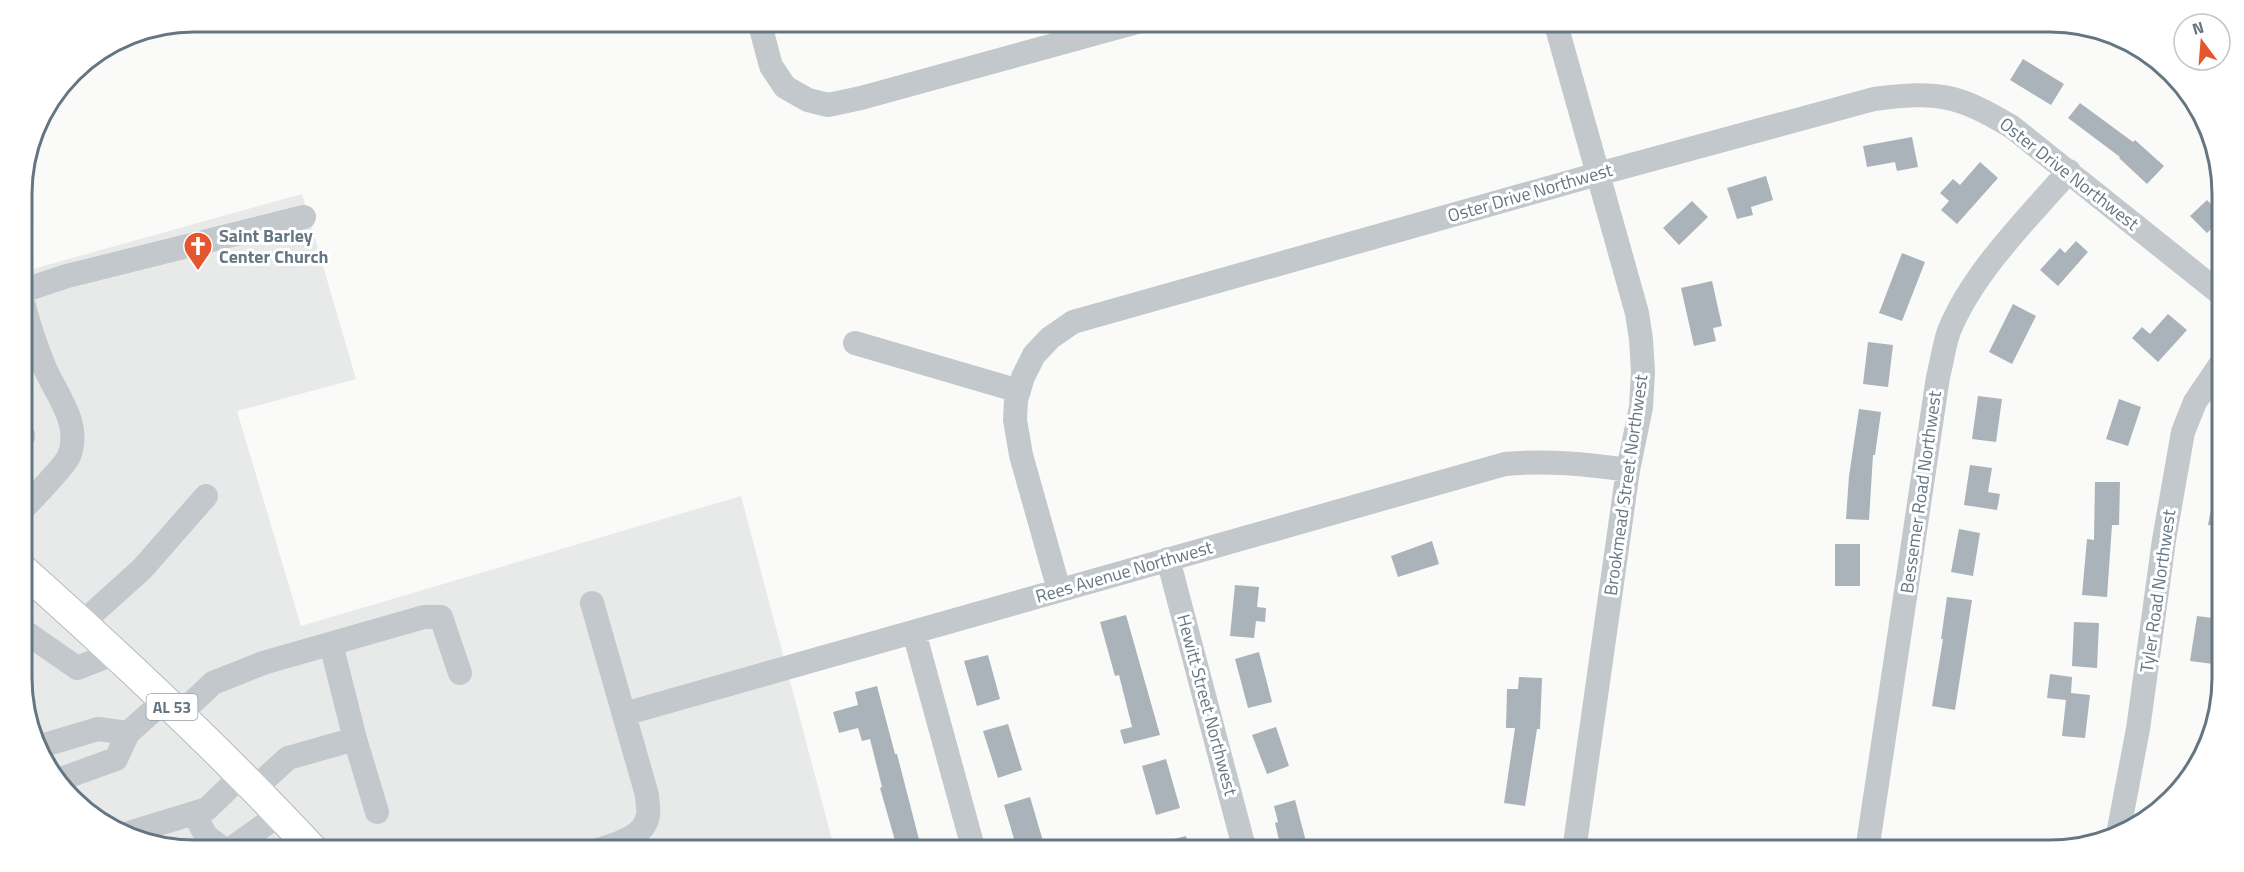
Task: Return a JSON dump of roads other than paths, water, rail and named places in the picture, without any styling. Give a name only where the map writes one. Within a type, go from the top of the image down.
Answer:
[{"type":"main road","name":"AL 53","points":[[32,577],[172,707],[304,840]]},
{"type":"street","points":[[762,32],[771,66],[785,87],[808,100],[828,105],[1100,32]]},
{"type":"street","name":"Brookmead Street Northwest","points":[[1558,32],[1637,313],[1643,372],[1641,407],[1628,470],[1576,840]]},
{"type":"street","name":"Oster Drive Northwest","points":[[1059,590],[1021,455],[1015,420],[1023,377],[1034,355],[1050,338],[1073,322],[1863,102],[1911,94],[1944,96],[1962,100],[1988,113],[2012,127],[2212,287]]},
{"type":"street","name":"Bessemer Road Northwest","points":[[1869,840],[1938,376],[1949,333],[1979,279],[2017,229],[2068,171]]},
{"type":"street","points":[[32,288],[67,276],[304,217]]},
{"type":"street","points":[[855,344],[1019,391]]},
{"type":"street","points":[[32,358],[67,408],[72,425],[72,441],[69,458],[32,499]]},
{"type":"street","name":"Tyler Road Northwest","points":[[2120,825],[2138,729],[2164,540],[2183,432],[2195,402],[2212,377]]},
{"type":"street","name":"Rees Avenue Northwest","points":[[624,714],[1505,464],[1574,462],[1628,470]]},
{"type":"street","points":[[82,623],[142,570],[206,496]]},
{"type":"street","name":"Hewitt Street Northwest","points":[[1168,559],[1242,840]]},
{"type":"street","points":[[592,603],[647,795],[648,817],[639,832],[625,840]]},
{"type":"street","points":[[66,777],[116,759],[128,733],[213,684],[264,663],[424,617],[441,618],[460,673]]},
{"type":"street","points":[[914,632],[971,840]]},
{"type":"street","points":[[32,637],[77,668],[116,653]]},
{"type":"street","points":[[331,644],[355,739],[377,812]]},
{"type":"street","points":[[46,745],[98,729],[128,733]]},
{"type":"street","points":[[137,830],[207,809],[288,758],[355,739]]},
{"type":"street","points":[[194,813],[206,836],[212,840]]},
{"type":"street","points":[[243,840],[280,814]]},
{"type":"place","name":"Saint Barley Center Church","points":[[198,272]]}]
